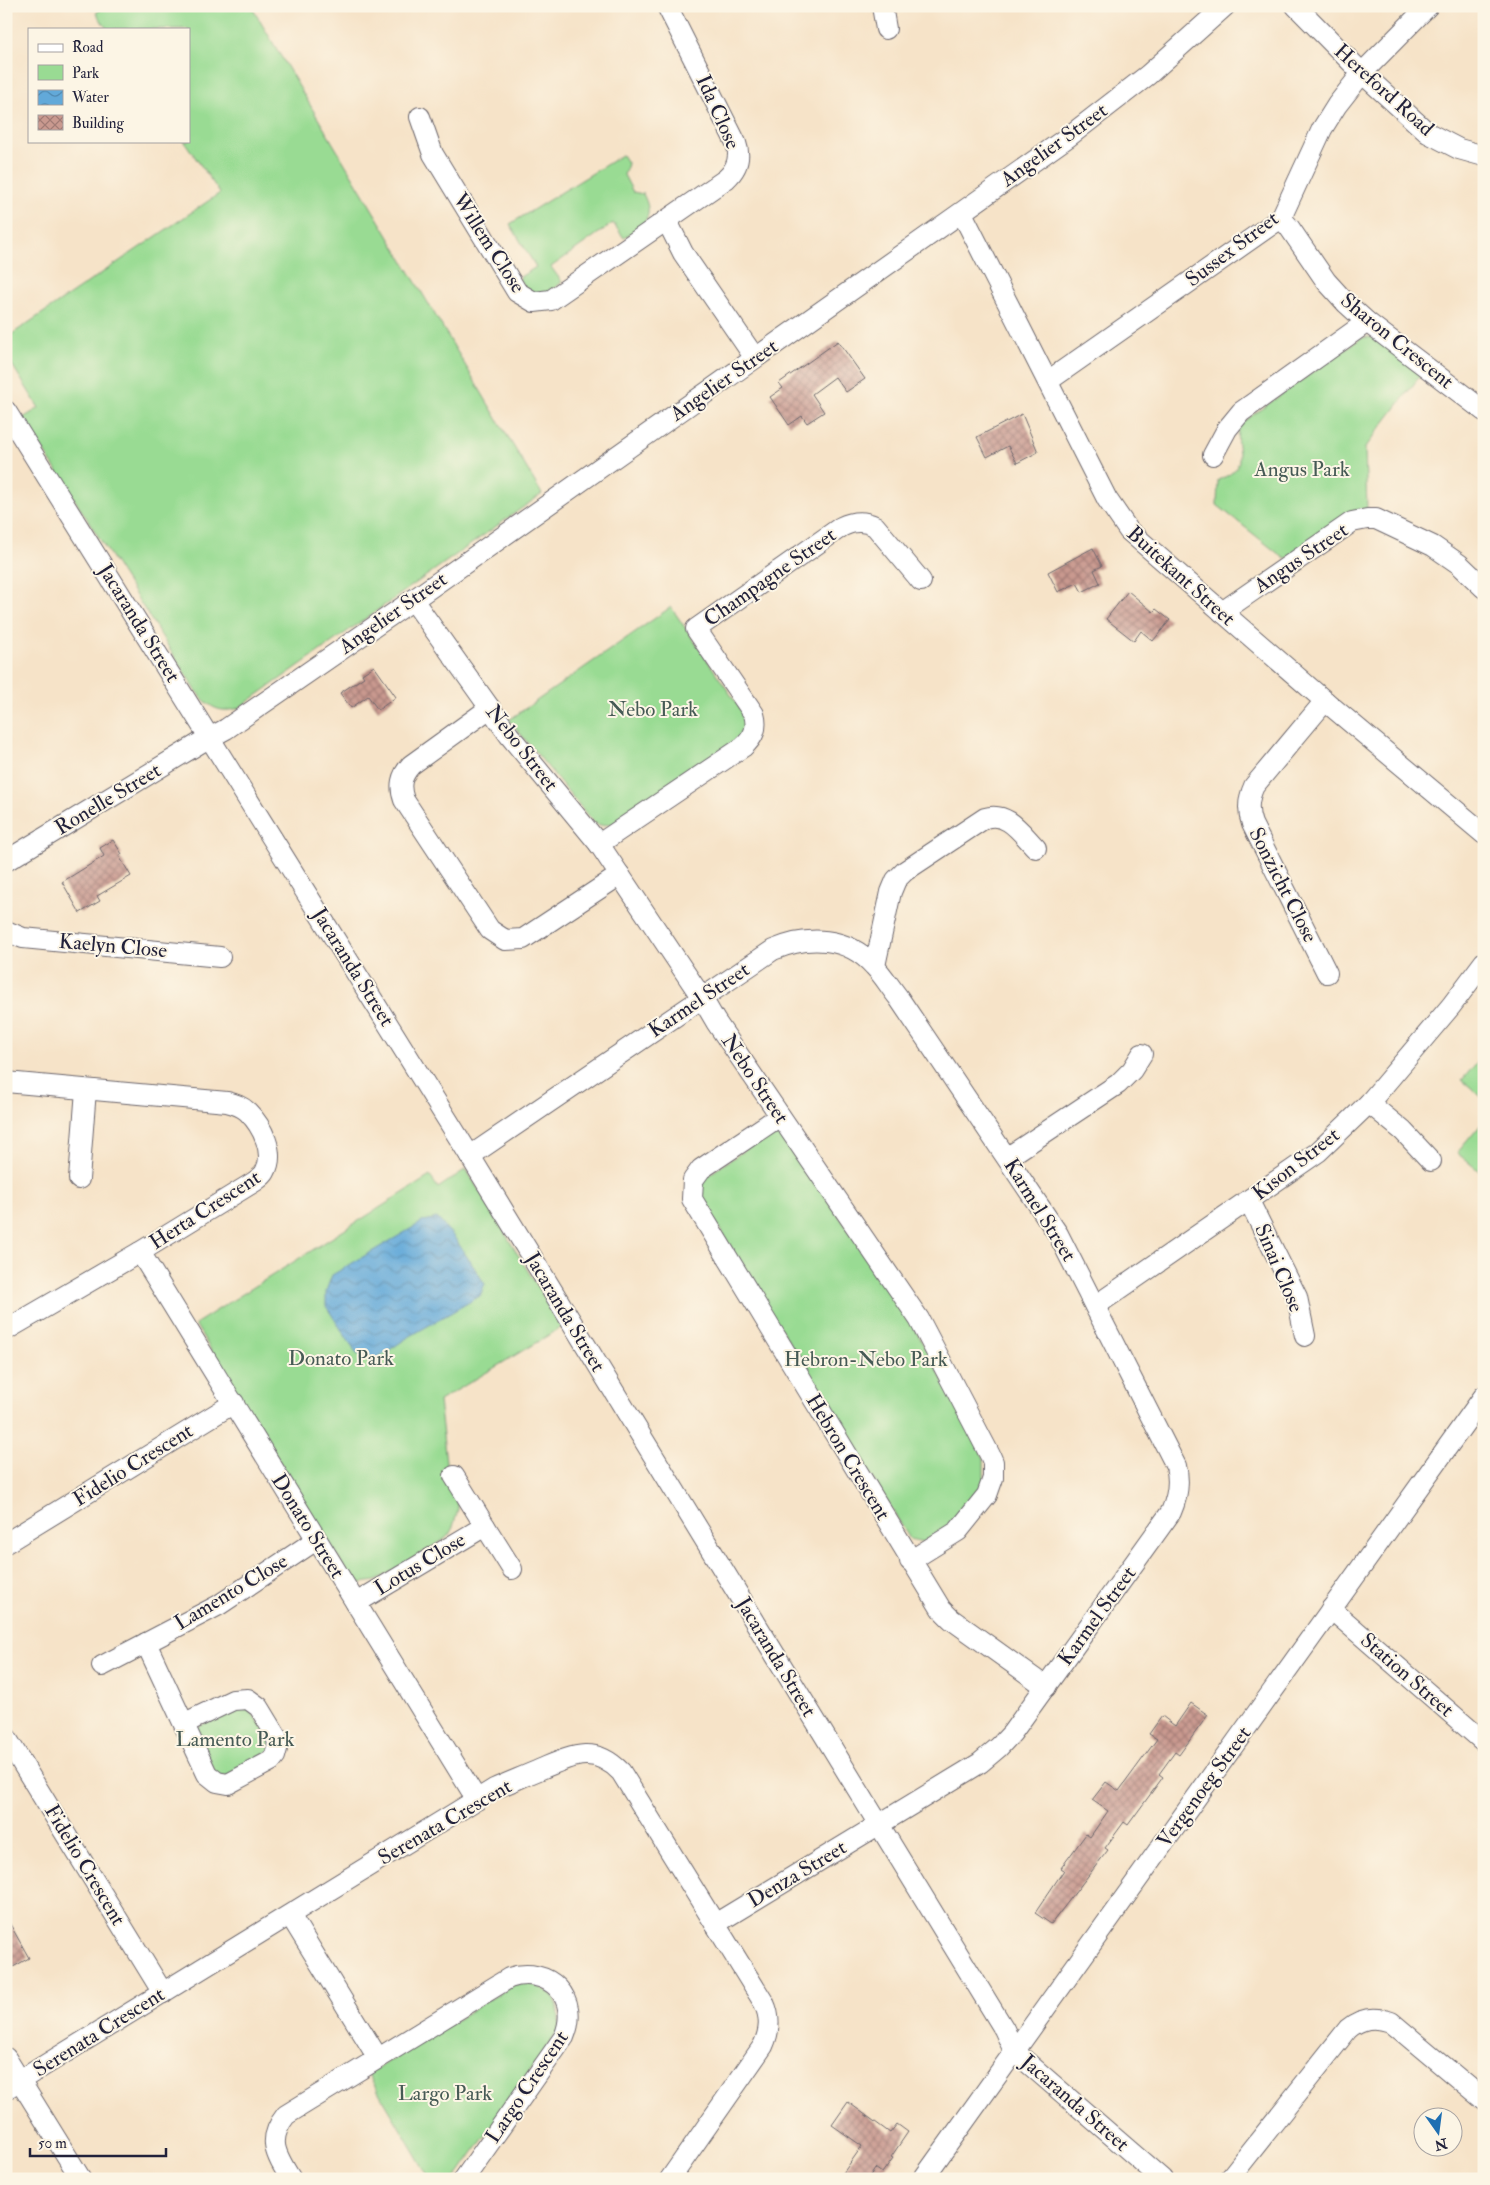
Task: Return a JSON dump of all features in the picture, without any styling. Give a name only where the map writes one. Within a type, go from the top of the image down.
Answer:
[{"type":"street","name":"Ida Close","points":[[667,6],[736,143],[738,155],[735,168],[731,174],[667,220]]},
{"type":"street","points":[[882,6],[886,29]]},
{"type":"street","name":"Angelier Street","points":[[211,738],[413,600],[962,213],[1148,75],[1224,6]]},
{"type":"street","name":"Hereford Road","points":[[1296,6],[1362,73],[1428,133],[1459,149],[1484,156]]},
{"type":"street","name":"Sussex Street","points":[[1048,382],[1280,218],[1322,129],[1362,73],[1428,6]]},
{"type":"street","name":"Willem Close","points":[[420,117],[433,154],[513,287],[528,300],[540,303],[556,298],[667,220]]},
{"type":"street","name":"Buitekant Street","points":[[962,213],[1107,499],[1124,526],[1139,542],[1484,834]]},
{"type":"street","name":"Sharon Crescent","points":[[1280,218],[1289,227],[1331,286],[1368,322],[1484,411]]},
{"type":"street","points":[[667,220],[683,253],[754,358]]},
{"type":"street","points":[[1213,455],[1227,429],[1241,412],[1368,322]]},
{"type":"street","name":"Jacaranda Street","points":[[6,411],[470,1156],[1004,2029],[1014,2051],[1162,2179]]},
{"type":"street","name":"Angus Street","points":[[1222,612],[1352,522],[1367,519],[1384,522],[1433,546],[1459,564],[1484,588]]},
{"type":"street","name":"Champagne Street","points":[[599,844],[743,747],[754,736],[756,728],[754,714],[696,629],[841,527],[854,522],[869,523],[875,526],[921,581]]},
{"type":"street","name":"Nebo Street","points":[[413,600],[490,708],[599,844],[716,1022],[919,1319],[993,1462],[991,1486],[958,1531],[910,1561]]},
{"type":"street","name":"Sonzicht Close","points":[[1325,701],[1254,786],[1248,809],[1252,824],[1327,973]]},
{"type":"street","points":[[490,708],[411,765],[403,777],[401,785],[404,800],[490,930],[505,940],[523,939],[620,876]]},
{"type":"street","name":"Ronelle Street","points":[[6,861],[211,738]]},
{"type":"street","points":[[875,966],[893,886],[905,871],[985,818],[993,816],[1007,819],[1036,848]]},
{"type":"street","name":"Kaelyn Close","points":[[6,931],[23,938],[220,956]]},
{"type":"street","name":"Karmel Street","points":[[470,1156],[773,950],[798,941],[825,940],[839,943],[864,956],[875,966],[1008,1157],[1058,1234],[1172,1457],[1178,1475],[1178,1493],[1171,1512],[1012,1732],[990,1756],[878,1825]]},
{"type":"street","name":"Kison Street","points":[[1095,1306],[1318,1152],[1369,1103],[1451,1006],[1484,962]]},
{"type":"street","points":[[1008,1157],[1118,1084],[1132,1070],[1142,1054]]},
{"type":"street","name":"Herta Crescent","points":[[6,1082],[227,1102],[239,1106],[248,1112],[268,1145],[270,1156],[264,1173],[254,1182],[140,1252],[6,1330]]},
{"type":"street","points":[[79,1179],[86,1090]]},
{"type":"street","points":[[1369,1103],[1404,1131],[1431,1161]]},
{"type":"street","name":"Hebron Crescent","points":[[780,1116],[701,1169],[693,1180],[692,1199],[910,1561],[945,1614],[1046,1687]]},
{"type":"street","name":"Sinai Close","points":[[1249,1201],[1297,1297],[1305,1336]]},
{"type":"street","name":"Donato Street","points":[[140,1252],[477,1800]]},
{"type":"street","name":"Vergenoeg Street","points":[[923,2179],[1484,1396]]},
{"type":"street","name":"Fidelio Crescent","points":[[6,1543],[234,1403]]},
{"type":"street","name":"Lotus Close","points":[[454,1476],[512,1569]]},
{"type":"street","name":"Lotus Close","points":[[356,1603],[485,1526]]},
{"type":"street","name":"Lamento Close","points":[[102,1666],[219,1605],[316,1540]]},
{"type":"street","name":"Station Street","points":[[1331,1609],[1484,1742]]},
{"type":"street","points":[[146,1642],[207,1774],[212,1779],[222,1784],[233,1782],[271,1761],[277,1750],[276,1735],[259,1707],[248,1699],[233,1700],[185,1724]]},
{"type":"street","name":"Fidelio Crescent","points":[[6,1736],[163,1993]]},
{"type":"street","name":"Serenata Crescent","points":[[13,2085],[494,1789],[568,1757],[586,1754],[605,1759],[622,1772],[764,2003],[769,2018],[767,2036],[763,2046],[670,2179]]},
{"type":"street","name":"Denza Street","points":[[715,1924],[878,1825]]},
{"type":"street","points":[[290,1915],[378,2058]]},
{"type":"street","name":"Largo Crescent","points":[[291,2179],[277,2155],[275,2147],[276,2130],[293,2110],[509,1978],[528,1974],[546,1979],[560,1990],[568,2005],[570,2014],[568,2030],[464,2179]]},
{"type":"street","points":[[1229,2179],[1348,2029],[1364,2020],[1382,2018],[1399,2027],[1484,2100]]},
{"type":"street","points":[[6,2058],[13,2085],[81,2179]]},
{"type":"green space","points":[[105,6],[251,6],[542,494],[239,708],[232,710],[215,708],[197,692],[23,418],[39,408],[6,355],[6,338],[220,193],[185,142],[190,142],[190,28],[106,28],[96,13]]},
{"type":"green space","points":[[622,155],[628,164],[624,175],[633,192],[643,194],[647,202],[648,215],[646,221],[624,238],[613,223],[551,267],[562,282],[549,293],[529,292],[519,280],[520,277],[536,267],[510,224]]},
{"type":"green space","name":"Angus Park","points":[[1361,338],[1375,338],[1423,372],[1365,448],[1367,510],[1285,559],[1217,505],[1218,480],[1236,469],[1239,462],[1238,433],[1240,424]]},
{"type":"green space","name":"Nebo Park","points":[[671,607],[748,720],[742,737],[614,824],[600,825],[594,823],[509,720]]},
{"type":"green space","points":[[1484,1054],[1484,1099],[1462,1080]]},
{"type":"green space","points":[[1484,1121],[1484,1175],[1457,1153]]},
{"type":"green space","name":"Hebron-Nebo Park","points":[[776,1135],[785,1139],[905,1310],[984,1458],[984,1483],[956,1522],[923,1542],[910,1539],[700,1197],[704,1178],[765,1136]]},
{"type":"green space","name":"Donato Park","points":[[466,1169],[562,1327],[439,1401],[447,1470],[443,1473],[458,1500],[452,1530],[446,1538],[376,1581],[361,1583],[350,1577],[195,1324],[430,1176],[438,1188]]},
{"type":"green space","name":"Lamento Park","points":[[245,1704],[271,1738],[271,1749],[232,1777],[216,1776],[197,1732],[198,1727]]},
{"type":"green space","name":"Largo Park","points":[[527,1982],[545,1990],[555,1999],[559,2030],[454,2179],[430,2179],[368,2074],[513,1985]]},
{"type":"water","points":[[437,1218],[454,1237],[485,1284],[480,1296],[407,1338],[376,1359],[357,1354],[326,1306],[326,1291],[332,1275],[424,1221]]},
{"type":"building","points":[[838,341],[865,379],[846,392],[835,377],[812,394],[824,412],[807,423],[802,416],[789,425],[770,397],[783,388],[779,383]]},
{"type":"building","points":[[1022,414],[1038,452],[1017,463],[1008,446],[987,457],[977,437]]},
{"type":"building","points":[[1093,548],[1102,566],[1094,570],[1100,583],[1082,592],[1077,583],[1058,592],[1048,572]]},
{"type":"building","points":[[1128,591],[1153,612],[1156,609],[1170,620],[1153,641],[1141,631],[1134,641],[1106,619]]},
{"type":"building","points":[[374,666],[396,697],[378,710],[368,696],[351,708],[340,693],[364,677],[362,674]]},
{"type":"building","points":[[113,840],[122,854],[119,856],[131,876],[97,896],[100,901],[80,913],[62,882],[104,856],[100,848]]},
{"type":"building","points":[[1191,1703],[1208,1715],[1179,1755],[1175,1752],[1159,1774],[1163,1777],[1128,1825],[1124,1822],[1105,1848],[1108,1850],[1051,1924],[1035,1913],[1064,1870],[1061,1868],[1086,1834],[1090,1837],[1108,1811],[1092,1800],[1106,1782],[1119,1791],[1157,1739],[1149,1734],[1162,1716],[1175,1726]]},
{"type":"building","points":[[6,1917],[29,1958],[6,1971]]},
{"type":"building","points":[[848,2102],[890,2133],[897,2124],[908,2132],[882,2173],[875,2168],[868,2179],[839,2179],[862,2146],[832,2125]]}]
